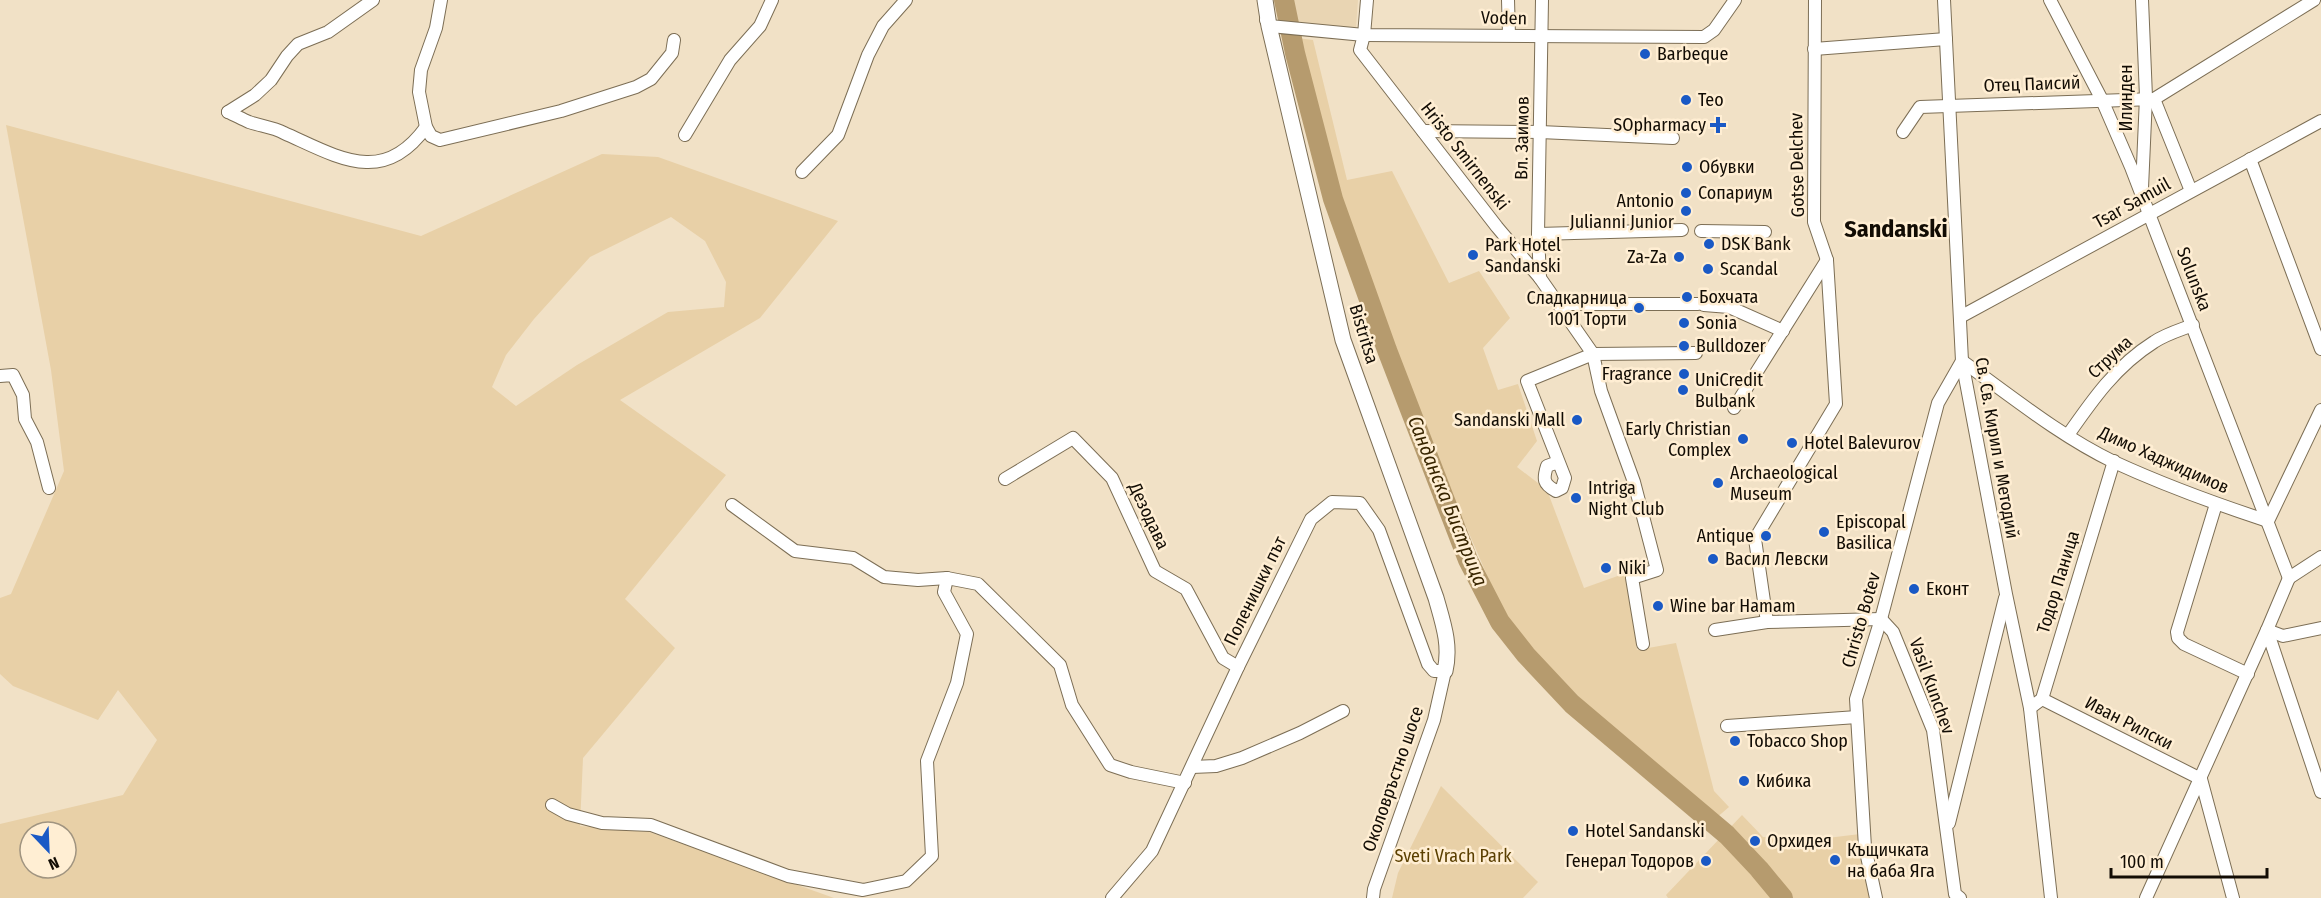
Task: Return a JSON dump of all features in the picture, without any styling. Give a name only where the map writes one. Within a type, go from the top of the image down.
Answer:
[{"type":"street","points":[[373,0],[328,32],[298,44],[271,80],[255,95],[228,112],[250,122],[282,131],[322,152],[368,164],[394,157],[415,143],[426,127]]},
{"type":"street","points":[[441,0],[436,28],[421,70],[418,92],[426,127],[431,135],[440,140],[561,111],[636,87],[651,80],[672,53],[674,40]]},
{"type":"street","points":[[685,135],[730,60],[760,26],[772,0]]},
{"type":"street","points":[[802,172],[838,135],[868,55],[883,26],[906,0]]},
{"type":"street","points":[[1258,0],[1274,26]]},
{"type":"street","name":"Bistritsa","points":[[1265,0],[1274,26],[1343,340],[1436,598],[1448,639],[1445,671]]},
{"type":"street","points":[[1364,35],[1367,0]]},
{"type":"street","points":[[1508,0],[1509,35]]},
{"type":"street","name":"Вл. Заимов","points":[[1540,278],[1538,234],[1542,0]]},
{"type":"street","name":"Voden","points":[[1274,26],[1364,35],[1704,37],[1714,30],[1735,0]]},
{"type":"street","name":"Gotse Delchev","points":[[1767,621],[1755,538],[1836,404],[1827,260],[1814,222],[1815,0]]},
{"type":"street","name":"Св. Св. Кирил и Методий","points":[[1944,0],[1962,361],[2030,708],[2050,898]]},
{"type":"street","name":"Solunska","points":[[2050,0],[2102,100],[2193,325],[2289,578]]},
{"type":"street","name":"Илинден","points":[[2141,195],[2150,98],[2142,0]]},
{"type":"street","points":[[2191,191],[2150,98],[2315,0],[2321,6]]},
{"type":"street","name":"Hristo Smirnenski","points":[[1364,35],[1360,50],[1540,278],[1593,354]]},
{"type":"street","points":[[1814,49],[1946,39]]},
{"type":"street","name":"Отец Паисий","points":[[1903,132],[1920,107],[2150,98]]},
{"type":"street","name":"Tsar Samuil","points":[[1960,317],[2321,121]]},
{"type":"street","points":[[1423,131],[1540,132],[1673,138]]},
{"type":"street","points":[[2250,159],[2321,349]]},
{"type":"street","points":[[1538,234],[1682,230]]},
{"type":"street","points":[[1701,231],[1765,232]]},
{"type":"street","points":[[1734,408],[1827,260]]},
{"type":"street","points":[[1559,304],[1701,304],[1729,307],[1783,331]]},
{"type":"street","name":"Струма","points":[[2068,435],[2101,388],[2129,361],[2156,341],[2193,325]]},
{"type":"street","points":[[1558,462],[1527,381],[1593,354],[1696,353]]},
{"type":"street","points":[[1593,354],[1601,391],[1634,482],[1657,570],[1632,578],[1643,644]]},
{"type":"street","name":"Димо Хаджидимов","points":[[1962,361],[2068,435],[2114,461],[2216,504],[2268,521]]},
{"type":"street","name":"Christo Botev","points":[[1876,898],[1866,847],[1856,699],[1881,619],[1938,403],[1962,361]]},
{"type":"street","points":[[0,376],[13,375],[23,395],[26,419],[37,442],[49,488]]},
{"type":"street","points":[[2268,521],[2321,410]]},
{"type":"street","name":"Дезодава","points":[[1005,479],[1073,438],[1112,478],[1155,572],[1186,589],[1223,657],[1238,667]]},
{"type":"street","name":"Тодор Паница","points":[[2042,699],[2114,461]]},
{"type":"street","name":"Поленишки път","points":[[1112,898],[1152,851],[1238,667],[1311,519],[1332,502],[1359,503],[1379,530],[1428,664],[1434,671],[1445,671]]},
{"type":"street","points":[[2216,504],[2177,632],[2178,638],[2184,644],[2248,674]]},
{"type":"street","points":[[732,505],[795,551],[853,558],[884,577],[918,580],[947,578],[978,584],[1060,665],[1072,705],[1110,765],[1131,772],[1185,783]]},
{"type":"street","points":[[2146,898],[2289,578],[2321,557]]},
{"type":"street","points":[[552,805],[567,814],[602,823],[651,825],[788,876],[863,890],[906,881],[932,856],[927,761],[957,683],[967,634],[944,592],[947,578]]},
{"type":"street","points":[[1947,831],[2006,594]]},
{"type":"street","points":[[1715,630],[1767,621],[1881,619]]},
{"type":"street","name":"Vasil Kunchev","points":[[1881,619],[1893,632],[1933,730],[1955,894],[1960,898]]},
{"type":"street","points":[[2267,630],[2283,636],[2321,628]]},
{"type":"street","points":[[2267,630],[2321,792]]},
{"type":"street","name":"Околовръстно шосе","points":[[1373,898],[1374,889],[1434,720],[1445,671]]},
{"type":"street","points":[[2030,708],[2042,699]]},
{"type":"street","name":"Иван Рилски","points":[[2042,699],[2201,779]]},
{"type":"street","points":[[1192,767],[1216,766],[1242,758],[1300,733],[1343,711]]},
{"type":"street","points":[[1727,726],[1857,717]]},
{"type":"street","points":[[2201,779],[2234,898]]},
{"type":"shaded area","points":[[1292,0],[1358,0],[1356,28],[1292,22]]},
{"type":"green space","points":[[1297,38],[1313,40],[1347,180],[1392,171],[1449,283],[1479,271],[1510,318],[1483,348],[1498,390],[1518,384],[1537,441],[1517,467],[1547,490],[1584,588],[1626,573],[1637,650],[1676,643],[1714,791],[1729,807],[1715,819],[1622,742],[1507,622],[1409,393],[1334,183]]},
{"type":"green space","points":[[6,125],[421,236],[602,154],[658,157],[838,221],[760,318],[620,400],[726,475],[625,599],[675,648],[583,758],[580,826],[649,832],[834,898],[0,898],[0,824],[123,795],[157,740],[118,690],[98,720],[13,686],[0,674],[0,598],[11,594],[64,471],[51,370]],"holes":[[[671,217],[705,241],[726,282],[724,307],[668,312],[577,365],[516,406],[492,387],[506,355],[534,319],[590,257]]]},
{"type":"green space","name":"Sveti Vrach Park","points":[[1441,786],[1538,882],[1523,898],[1392,898],[1398,873]]},
{"type":"green space","points":[[1742,815],[1763,837],[1811,840],[1860,834],[1874,898],[1668,898],[1666,895]]},
{"type":"waterway","name":"Санданска Бистрица","points":[[1284,0],[1295,53],[1333,199],[1387,350],[1468,560],[1500,622],[1526,655],[1572,704],[1727,835],[1783,898]]},
{"type":"place","name":"Barbeque","points":[[1645,54]]},
{"type":"place","name":"Тео","points":[[1686,100]]},
{"type":"place","name":"SOpharmacy","points":[[1718,125]]},
{"type":"place","name":"Обувки","points":[[1687,167]]},
{"type":"place","name":"Сопариум","points":[[1686,193]]},
{"type":"place","name":"Antonio Julianni Junior","points":[[1686,211]]},
{"type":"place","name":"DSK Bank","points":[[1709,244]]},
{"type":"place","name":"Park Hotel Sandanski","points":[[1473,255]]},
{"type":"place","name":"Za-Za","points":[[1679,257]]},
{"type":"place","name":"Scandal","points":[[1708,269]]},
{"type":"place","name":"Бохчата","points":[[1687,297]]},
{"type":"place","name":"Сладкарница 1001 Торти","points":[[1639,308]]},
{"type":"place","name":"Sonia","points":[[1684,323]]},
{"type":"place","name":"Bulldozer","points":[[1684,346]]},
{"type":"place","name":"Fragrance","points":[[1684,374]]},
{"type":"place","name":"UniCredit Bulbank","points":[[1683,390]]},
{"type":"place","name":"Sandanski Mall","points":[[1577,420]]},
{"type":"place","name":"Early Christian Complex","points":[[1743,439]]},
{"type":"place","name":"Hotel Balevurov","points":[[1792,443]]},
{"type":"place","name":"Archaeological Museum","points":[[1718,483]]},
{"type":"place","name":"Intriga Night Club","points":[[1576,498]]},
{"type":"place","name":"Еpiscopal Basilica","points":[[1824,532]]},
{"type":"place","name":"Antique","points":[[1766,536]]},
{"type":"place","name":"Васил Левски","points":[[1713,559]]},
{"type":"place","name":"Niki","points":[[1606,568]]},
{"type":"place","name":"Еконт","points":[[1914,589]]},
{"type":"place","name":"Wine bar Hamam","points":[[1658,606]]},
{"type":"place","name":"Tobacco Shop","points":[[1735,741]]},
{"type":"place","name":"Кибика","points":[[1744,781]]},
{"type":"place","name":"Hotel Sandanski","points":[[1573,831]]},
{"type":"place","name":"Орхидея","points":[[1755,841]]},
{"type":"place","name":"Къщичката на баба Яга","points":[[1835,860]]},
{"type":"place","name":"Генерал Тодоров","points":[[1706,861]]},
{"type":"district","name":"Sandanski","points":[[1896,229]]}]
